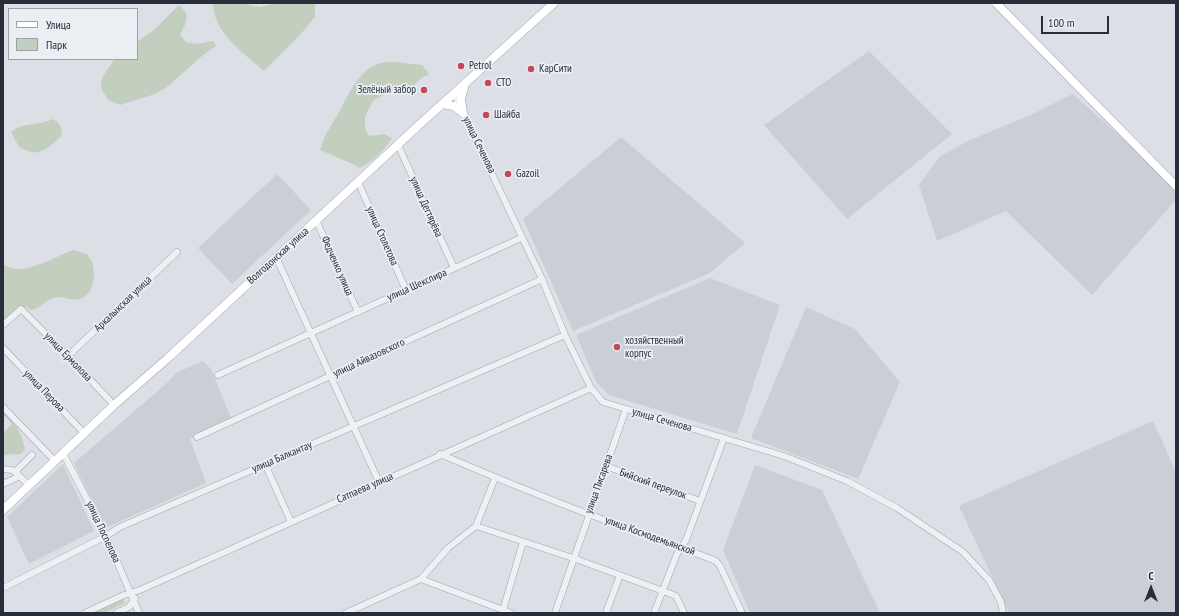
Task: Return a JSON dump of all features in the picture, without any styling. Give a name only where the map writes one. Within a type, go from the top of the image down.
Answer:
[{"type":"main road","name":"Волгодонская улица","points":[[3,510],[114,405],[168,358],[442,104],[554,3]]},
{"type":"main road","points":[[996,3],[1176,186]]},
{"type":"main road","points":[[463,113],[461,99],[466,82]]},
{"type":"main road","points":[[442,104],[454,106],[463,113]]},
{"type":"street","name":"улица Сеченова","points":[[454,94],[506,202],[521,238],[542,279],[565,335],[591,388],[603,402],[784,456],[847,481],[896,508],[963,552],[989,580],[1001,602],[1003,613]]},
{"type":"street","name":"улица Дегтярёва","points":[[398,145],[454,268]]},
{"type":"street","name":"улица Столетова","points":[[358,182],[406,290]]},
{"type":"street","name":"Федченко улица","points":[[316,220],[358,312]]},
{"type":"street","name":"улица Шекспира","points":[[218,375],[521,238]]},
{"type":"street","name":"Аркалыкская улица","points":[[68,356],[177,252]]},
{"type":"street","points":[[276,257],[379,482]]},
{"type":"street","name":"улица Айвазовского","points":[[197,437],[542,279]]},
{"type":"street","name":"улица Ермолова","points":[[3,325],[21,309],[114,405]]},
{"type":"street","name":"улица Балкантау","points":[[3,588],[106,536],[120,527],[565,335]]},
{"type":"street","name":"улица Перова","points":[[3,348],[85,434]]},
{"type":"street","name":"Сатпаева улица","points":[[85,613],[140,590],[440,454],[591,388]]},
{"type":"street","points":[[3,407],[56,461]]},
{"type":"street","name":"улица Писарева","points":[[555,613],[626,409]]},
{"type":"street","points":[[654,613],[682,547],[724,438]]},
{"type":"street","name":"улица Поспелова","points":[[64,453],[106,536],[139,613]]},
{"type":"street","name":"улица Космодемьянской","points":[[440,454],[495,478],[716,561],[720,566],[742,613]]},
{"type":"street","points":[[3,484],[16,478],[17,473],[32,455]]},
{"type":"street","points":[[265,464],[291,522]]},
{"type":"street","name":"Бийский переулок","points":[[606,466],[700,501]]},
{"type":"street","points":[[3,469],[17,473],[29,485]]},
{"type":"street","points":[[346,613],[421,579],[448,548],[476,526],[495,478]]},
{"type":"street","points":[[476,526],[663,590],[676,596],[684,613]]},
{"type":"street","points":[[503,610],[523,542]]},
{"type":"street","points":[[606,613],[620,575]]},
{"type":"street","points":[[421,579],[511,613]]},
{"type":"street","points":[[116,613],[129,607],[140,590]]},
{"type":"shaded area","points":[[869,51],[952,134],[847,219],[764,125]]},
{"type":"shaded area","points":[[1073,94],[1176,187],[1176,200],[1092,295],[1006,211],[937,241],[919,185],[939,157],[968,141],[1035,113]]},
{"type":"shaded area","points":[[621,137],[745,243],[710,273],[573,331],[523,219]]},
{"type":"shaded area","points":[[277,174],[311,210],[232,284],[198,248]]},
{"type":"shaded area","points":[[710,278],[780,305],[737,434],[609,395],[596,382],[576,335]]},
{"type":"shaded area","points":[[806,307],[855,329],[900,382],[858,479],[751,438]]},
{"type":"shaded area","points":[[203,361],[211,369],[232,420],[190,439],[206,483],[105,528],[74,463],[168,382],[178,406],[168,381],[178,372]]},
{"type":"shaded area","points":[[1153,421],[1176,472],[1176,613],[1009,613],[959,506]]},
{"type":"shaded area","points":[[63,464],[94,531],[29,564],[7,517]]},
{"type":"shaded area","points":[[755,465],[822,490],[880,613],[750,613],[723,550]]},
{"type":"green space","points":[[213,3],[247,3],[249,5],[260,7],[276,3],[315,3],[315,17],[299,36],[264,71],[231,42],[224,33],[214,14]]},
{"type":"green space","points":[[179,5],[187,16],[186,23],[180,35],[186,42],[196,44],[213,41],[216,46],[202,56],[167,87],[155,94],[120,105],[108,100],[101,88],[102,78],[113,61],[138,60],[138,41],[155,29]]},
{"type":"green space","points":[[394,62],[422,65],[429,74],[421,78],[414,85],[401,91],[393,91],[373,101],[365,117],[365,128],[369,136],[384,134],[392,138],[385,147],[374,159],[360,168],[320,150],[328,131],[350,91],[361,76],[373,66]]},
{"type":"green space","points":[[52,119],[60,125],[62,135],[52,144],[40,152],[30,152],[19,147],[11,132],[26,125],[42,123]]},
{"type":"green space","points":[[73,250],[87,254],[92,262],[94,278],[88,294],[79,299],[57,297],[33,310],[30,310],[27,307],[18,309],[3,322],[3,264],[14,269],[29,268]]},
{"type":"green space","points":[[3,411],[20,432],[25,449],[21,454],[7,455],[3,457],[3,433],[12,424],[5,416],[3,418]]},
{"type":"green space","points":[[121,595],[125,603],[104,613],[83,613]]},
{"type":"place","name":"Petrol","points":[[461,66]]},
{"type":"place","name":"КарСити","points":[[531,69]]},
{"type":"place","name":"СТО","points":[[488,83]]},
{"type":"place","name":"Зелёный забор","points":[[424,90]]},
{"type":"place","name":"Шайба","points":[[486,115]]},
{"type":"place","name":"Gazoil","points":[[508,174]]},
{"type":"place","name":"хозяйственный корпус","points":[[617,347]]}]
